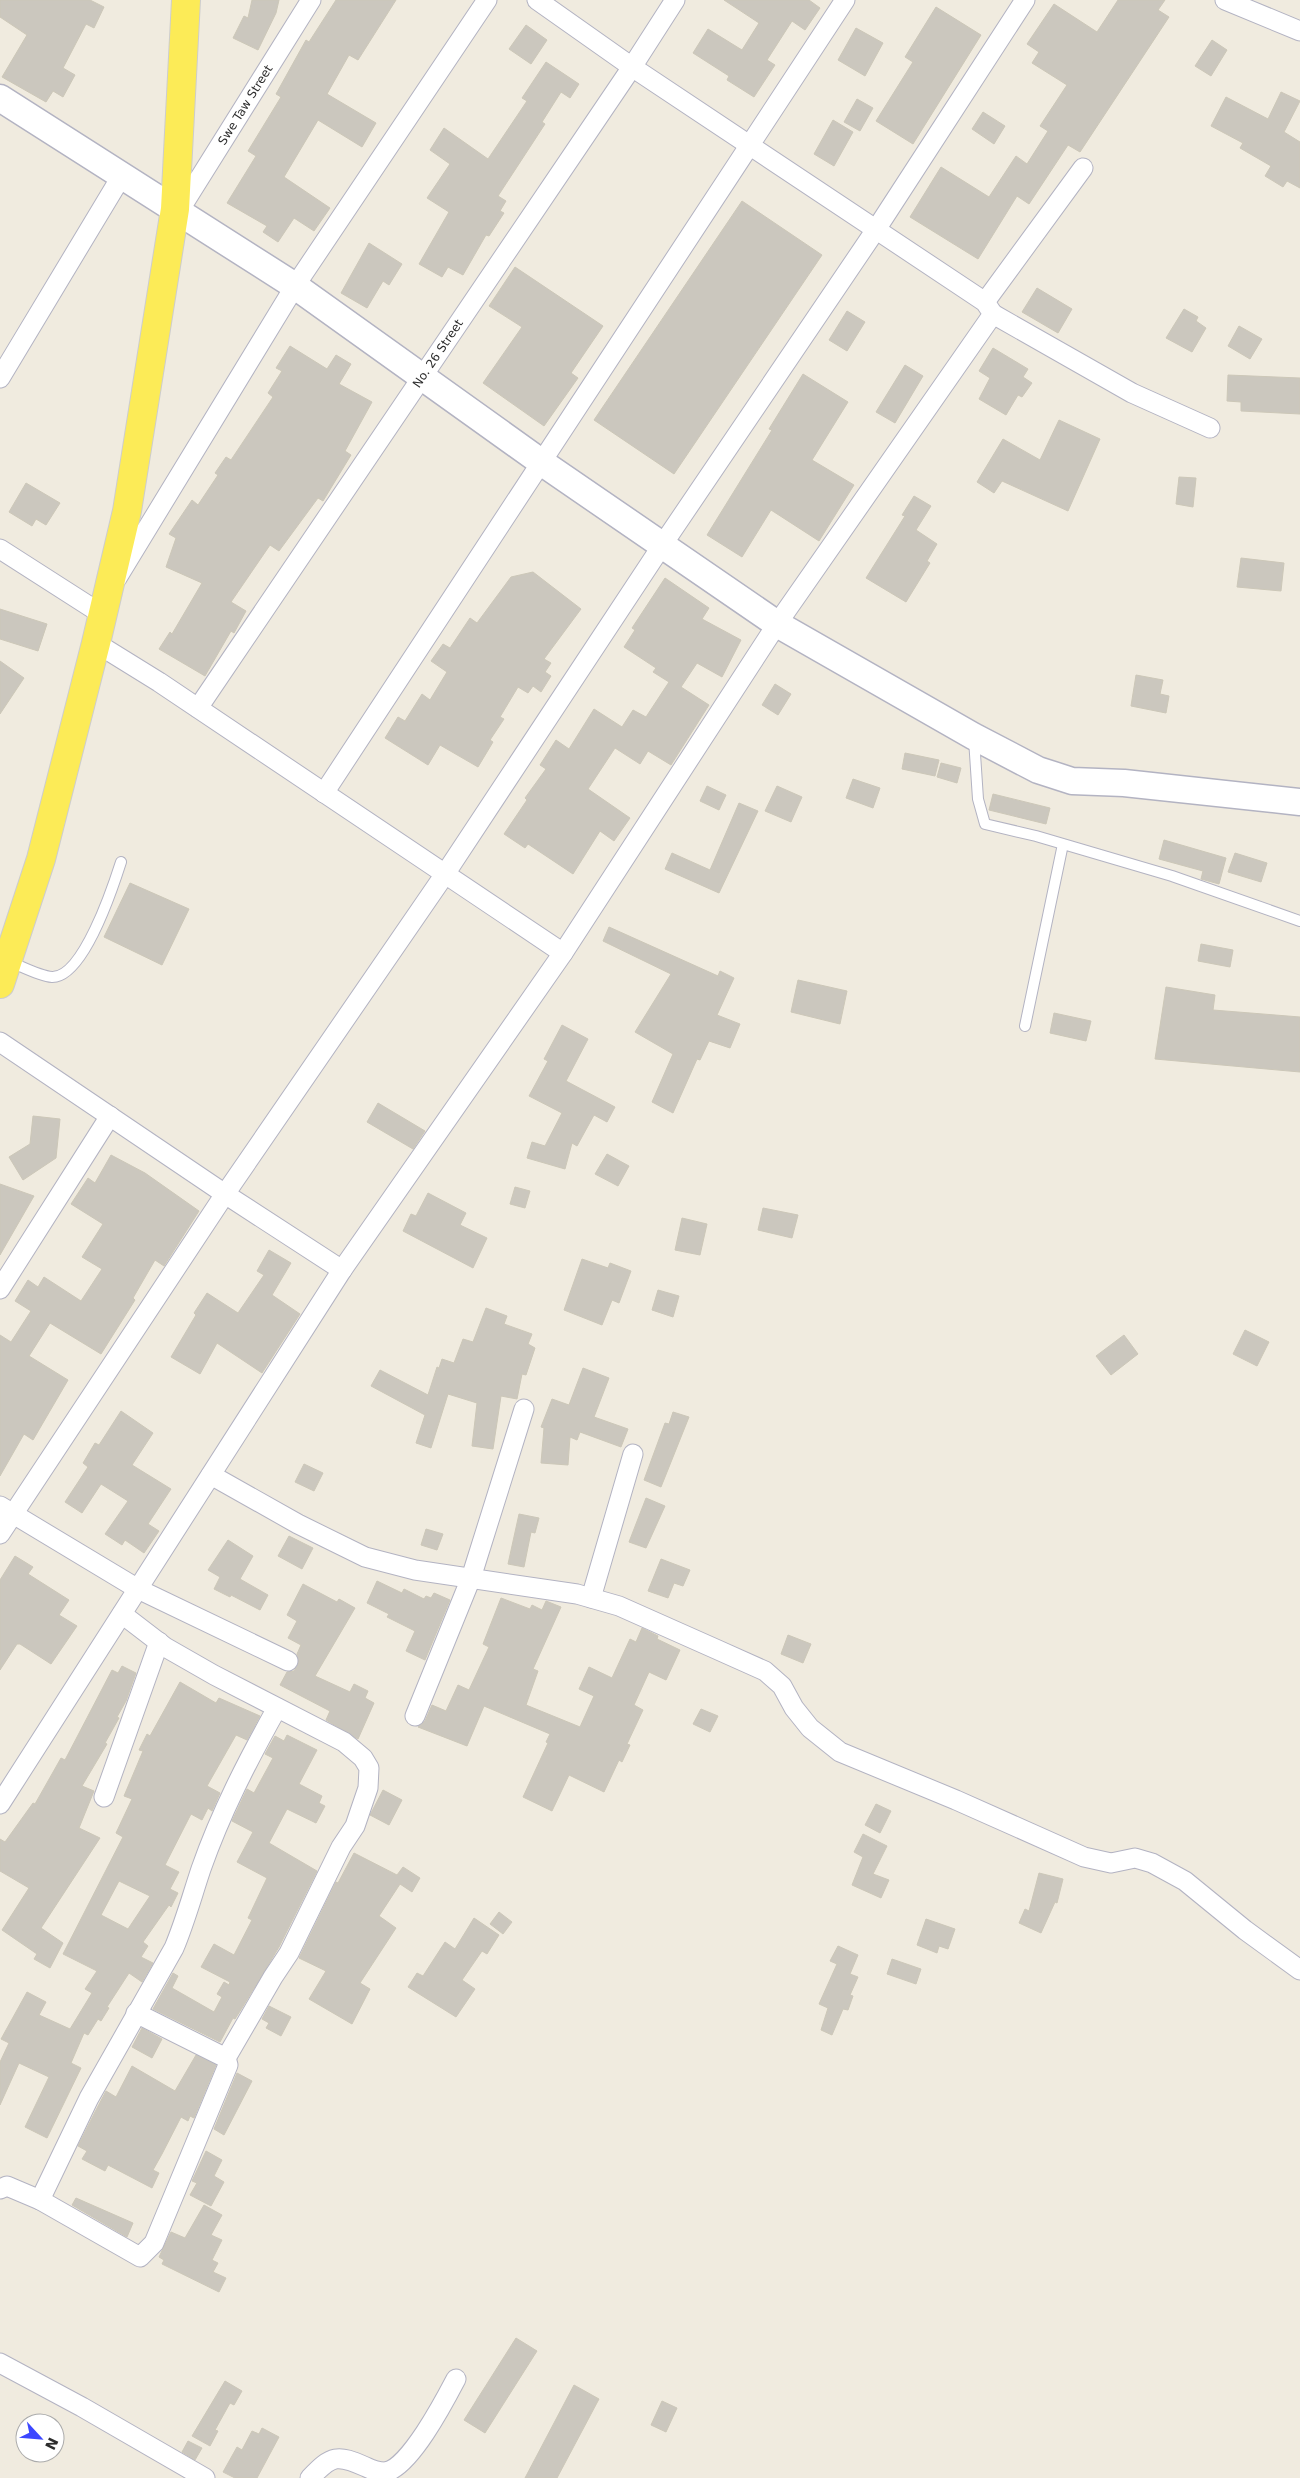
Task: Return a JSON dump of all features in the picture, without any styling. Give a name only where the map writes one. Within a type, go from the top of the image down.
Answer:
[{"type":"main road","points":[[4,972],[40,859],[106,604],[127,511],[177,210],[186,0]]},
{"type":"street","name":"Swe Taw Street","points":[[177,210],[311,0]]},
{"type":"street","points":[[0,549],[106,604],[296,286],[487,0]]},
{"type":"street","points":[[537,0],[632,67],[877,228],[989,308],[1132,393],[1210,428]]},
{"type":"street","name":"No. 26 Street","points":[[198,708],[632,67],[675,0]]},
{"type":"street","points":[[324,793],[845,0]]},
{"type":"street","points":[[0,1534],[6,1510],[446,874],[663,544],[877,228],[1025,0]]},
{"type":"street","points":[[1225,0],[1300,32]]},
{"type":"street","points":[[0,98],[296,286],[541,462],[778,624],[973,736],[1038,770],[1072,781],[1124,784],[1300,802]]},
{"type":"street","points":[[0,1804],[342,1270],[563,953],[778,624],[1083,168]]},
{"type":"street","points":[[0,378],[121,176]]},
{"type":"street","points":[[96,643],[198,708],[563,953]]},
{"type":"street","points":[[0,1042],[225,1194],[342,1270]]},
{"type":"street","points":[[0,1289],[110,1116]]},
{"type":"street","points":[[414,1716],[471,1578],[524,1409]]},
{"type":"street","points":[[591,1598],[633,1454]]},
{"type":"street","points":[[211,1475],[298,1524],[365,1557],[415,1570],[577,1594],[619,1606],[765,1671],[782,1686],[794,1708],[810,1728],[840,1752],[956,1800],[1084,1857],[1111,1863],[1135,1858],[1152,1862],[1185,1881],[1245,1930],[1300,1970]]},
{"type":"street","points":[[6,1510],[138,1589],[288,1661]]},
{"type":"street","points":[[0,2189],[7,2186],[40,2200],[140,2257],[154,2243],[228,2066],[226,2058],[273,1976],[289,1954],[342,1847],[355,1826],[370,1776],[369,1768],[363,1758],[344,1742],[214,1675],[159,1642],[122,1614]]},
{"type":"street","points":[[104,1797],[159,1642]]},
{"type":"street","points":[[40,2200],[88,2098],[174,1948],[185,1923],[201,1870],[240,1775],[277,1708]]},
{"type":"street","points":[[136,2013],[226,2058]]},
{"type":"street","points":[[0,2363],[82,2407],[205,2478]]},
{"type":"street","points":[[310,2478],[325,2462],[334,2458],[354,2462],[377,2472],[386,2472],[396,2468],[405,2459],[444,2402],[456,2379]]},
{"type":"lane","points":[[973,736],[977,766],[978,799],[985,824],[1063,844],[1172,876],[1300,921]]},
{"type":"lane","points":[[1025,1026],[1063,844]]},
{"type":"lane","points":[[4,972],[52,977],[67,971],[80,955],[103,913],[122,862]]},
{"type":"building","points":[[0,0],[90,0],[104,7],[94,28],[86,24],[63,68],[75,75],[63,97],[53,91],[46,102],[2,77],[27,35],[0,17]]},
{"type":"building","points":[[252,0],[279,0],[276,13],[258,50],[233,38],[244,16],[248,18]]},
{"type":"building","points":[[336,0],[396,0],[358,60],[349,55],[327,94],[376,123],[362,147],[318,120],[284,177],[330,208],[314,231],[294,218],[278,242],[263,232],[267,226],[227,203],[256,156],[248,151],[281,97],[276,94],[306,40],[309,42]]},
{"type":"building","points":[[724,0],[809,0],[820,8],[805,30],[792,21],[767,60],[775,65],[754,97],[727,80],[729,76],[693,53],[708,29],[742,50],[759,23]]},
{"type":"building","points":[[1118,0],[1165,0],[1158,10],[1169,17],[1080,152],[1068,145],[1029,204],[1017,196],[978,259],[910,217],[941,167],[989,197],[1016,156],[1027,164],[1048,131],[1040,126],[1067,85],[1032,63],[1039,52],[1027,44],[1054,4],[1097,32]]},
{"type":"building","points":[[936,7],[981,35],[913,144],[876,121],[913,62],[905,57]]},
{"type":"building","points":[[526,25],[547,40],[531,64],[509,49]]},
{"type":"building","points":[[856,28],[883,43],[865,76],[838,60]]},
{"type":"building","points":[[1212,40],[1227,50],[1211,76],[1195,66]]},
{"type":"building","points":[[546,62],[579,84],[570,98],[561,92],[542,122],[545,124],[498,196],[506,201],[500,211],[504,213],[489,236],[486,235],[463,275],[448,267],[442,277],[419,264],[449,212],[427,198],[450,164],[430,150],[444,128],[488,159],[527,101],[522,98]]},
{"type":"building","points":[[1281,92],[1300,101],[1284,132],[1300,142],[1300,188],[1287,181],[1283,187],[1265,176],[1271,166],[1240,148],[1243,143],[1211,126],[1226,97],[1268,119]]},
{"type":"building","points":[[857,99],[873,108],[860,131],[844,122]]},
{"type":"building","points":[[983,112],[1005,126],[994,144],[972,129]]},
{"type":"building","points":[[833,120],[853,132],[834,166],[814,154]]},
{"type":"building","points":[[742,201],[822,255],[674,474],[594,420]]},
{"type":"building","points":[[369,243],[402,264],[389,285],[383,281],[367,308],[341,293]]},
{"type":"building","points":[[515,267],[603,326],[571,373],[578,378],[544,426],[483,383],[522,327],[489,306]]},
{"type":"building","points":[[1037,288],[1072,309],[1058,333],[1022,312]]},
{"type":"building","points":[[1184,309],[1198,317],[1196,321],[1206,328],[1192,352],[1166,338]]},
{"type":"building","points":[[847,311],[865,322],[847,351],[829,340]]},
{"type":"building","points":[[1239,326],[1262,339],[1250,359],[1228,346]]},
{"type":"building","points":[[290,346],[327,369],[336,355],[351,364],[339,384],[372,402],[345,451],[351,455],[323,501],[318,498],[279,551],[270,545],[231,602],[246,611],[234,633],[231,631],[205,676],[159,649],[170,632],[172,634],[202,583],[166,567],[176,538],[169,534],[192,500],[198,505],[218,475],[215,473],[226,457],[231,460],[273,397],[268,393],[282,371],[276,368]]},
{"type":"building","points":[[993,348],[1028,369],[1023,377],[1032,383],[1022,397],[1018,395],[1006,415],[979,399],[990,378],[979,371]]},
{"type":"building","points":[[905,365],[923,376],[895,423],[876,412]]},
{"type":"building","points":[[803,374],[848,402],[812,460],[854,485],[819,541],[771,510],[742,557],[707,535],[772,430],[769,429]]},
{"type":"building","points":[[1228,375],[1300,378],[1300,414],[1241,411],[1241,402],[1227,401]]},
{"type":"building","points":[[1059,420],[1100,439],[1068,511],[1002,481],[994,493],[977,482],[1003,439],[1040,460]]},
{"type":"building","points":[[1179,477],[1196,478],[1193,507],[1176,504]]},
{"type":"building","points":[[26,483],[60,503],[46,525],[36,519],[32,526],[9,512]]},
{"type":"building","points":[[914,496],[931,506],[916,530],[937,544],[927,561],[930,563],[906,602],[866,578],[905,516],[902,515]]},
{"type":"building","points":[[1241,558],[1284,563],[1281,591],[1237,587]]},
{"type":"building","points":[[533,572],[581,609],[544,659],[551,663],[545,672],[551,676],[541,692],[533,686],[528,693],[518,687],[500,717],[504,719],[490,740],[493,742],[478,767],[440,745],[428,765],[385,738],[398,717],[405,721],[422,694],[430,700],[447,672],[431,661],[443,644],[450,648],[470,618],[477,623],[511,577]]},
{"type":"building","points":[[665,578],[709,608],[702,619],[741,640],[722,677],[697,663],[681,687],[709,705],[671,765],[648,751],[640,764],[615,748],[588,789],[630,818],[614,841],[600,831],[573,874],[528,844],[525,848],[504,834],[527,800],[525,798],[546,769],[540,765],[556,740],[569,749],[594,709],[622,727],[633,710],[646,717],[669,682],[653,672],[656,668],[624,647],[635,630],[632,628]]},
{"type":"building","points":[[0,609],[47,624],[38,651],[0,639]]},
{"type":"building","points":[[0,661],[24,678],[0,714]]},
{"type":"building","points":[[1136,675],[1163,680],[1160,694],[1169,696],[1166,713],[1131,706]]},
{"type":"building","points":[[775,684],[791,694],[778,715],[762,705]]},
{"type":"building","points":[[905,753],[939,760],[935,776],[902,769]]},
{"type":"building","points":[[941,763],[961,768],[957,783],[937,777]]},
{"type":"building","points":[[853,779],[880,788],[873,808],[846,798]]},
{"type":"building","points":[[707,786],[726,795],[719,810],[700,801]]},
{"type":"building","points":[[777,786],[802,797],[791,822],[765,811]]},
{"type":"building","points":[[993,794],[1050,808],[1046,824],[989,810]]},
{"type":"building","points":[[739,803],[758,811],[719,893],[665,869],[672,853],[710,870]]},
{"type":"building","points":[[1164,840],[1226,858],[1219,884],[1201,879],[1203,871],[1159,859]]},
{"type":"building","points":[[1235,853],[1267,863],[1261,882],[1228,872]]},
{"type":"building","points":[[130,883],[189,909],[162,965],[104,937]]},
{"type":"building","points":[[609,927],[718,976],[720,971],[734,978],[717,1015],[740,1024],[730,1048],[709,1041],[700,1060],[697,1059],[673,1113],[652,1102],[673,1054],[635,1032],[671,974],[603,941]]},
{"type":"building","points":[[1201,944],[1233,950],[1230,967],[1198,961]]},
{"type":"building","points":[[798,980],[847,991],[840,1024],[791,1012]]},
{"type":"building","points":[[1166,987],[1215,995],[1213,1010],[1300,1017],[1300,1072],[1155,1059]]},
{"type":"building","points":[[1054,1013],[1091,1021],[1086,1041],[1050,1033]]},
{"type":"building","points":[[562,1025],[588,1039],[566,1081],[615,1107],[607,1122],[594,1115],[577,1146],[572,1143],[565,1169],[527,1158],[532,1142],[545,1146],[562,1113],[529,1096],[548,1061],[544,1059]]},
{"type":"building","points":[[378,1103],[425,1131],[413,1149],[367,1122]]},
{"type":"building","points":[[33,1116],[60,1119],[56,1158],[23,1180],[9,1157],[30,1144]]},
{"type":"building","points":[[607,1154],[629,1166],[618,1186],[595,1174]]},
{"type":"building","points":[[111,1155],[145,1173],[199,1211],[164,1266],[155,1260],[133,1298],[135,1300],[101,1354],[50,1323],[29,1356],[68,1380],[33,1440],[24,1434],[0,1476],[0,1335],[11,1342],[31,1311],[15,1301],[28,1280],[38,1287],[44,1277],[81,1301],[102,1269],[82,1257],[103,1224],[71,1204],[88,1178],[95,1183]]},
{"type":"building","points":[[0,1184],[34,1196],[0,1255]]},
{"type":"building","points":[[515,1187],[530,1191],[525,1208],[510,1204]]},
{"type":"building","points":[[428,1193],[466,1213],[460,1225],[487,1238],[473,1268],[403,1231],[411,1214],[416,1216]]},
{"type":"building","points":[[763,1208],[798,1215],[792,1238],[758,1230]]},
{"type":"building","points":[[682,1218],[707,1224],[700,1255],[675,1250]]},
{"type":"building","points":[[269,1250],[291,1263],[272,1295],[300,1314],[262,1373],[217,1343],[200,1374],[171,1357],[196,1315],[194,1313],[207,1293],[238,1313],[264,1275],[257,1271]]},
{"type":"building","points":[[582,1259],[608,1268],[610,1263],[631,1271],[619,1303],[612,1300],[602,1325],[564,1310]]},
{"type":"building","points":[[658,1290],[679,1296],[673,1317],[652,1310]]},
{"type":"building","points":[[486,1308],[507,1316],[504,1324],[532,1334],[528,1344],[535,1348],[526,1375],[522,1374],[517,1399],[501,1396],[493,1449],[472,1446],[477,1403],[448,1394],[431,1448],[416,1443],[425,1415],[371,1386],[380,1370],[428,1395],[437,1367],[439,1368],[442,1359],[454,1363],[463,1339],[473,1342]]},
{"type":"building","points":[[1245,1330],[1269,1342],[1257,1366],[1233,1354]]},
{"type":"building","points":[[1124,1335],[1138,1354],[1111,1375],[1096,1356]]},
{"type":"building","points":[[583,1368],[609,1378],[594,1417],[628,1429],[621,1447],[580,1432],[577,1440],[570,1437],[568,1465],[541,1463],[544,1428],[541,1427],[552,1399],[569,1405]]},
{"type":"building","points":[[121,1411],[153,1433],[132,1465],[171,1489],[148,1524],[159,1531],[144,1553],[125,1540],[122,1545],[105,1534],[128,1501],[101,1484],[82,1513],[65,1502],[88,1467],[83,1463],[95,1443],[99,1445]]},
{"type":"building","points":[[673,1412],[689,1417],[661,1487],[644,1480],[665,1423],[669,1424]]},
{"type":"building","points":[[304,1464],[323,1473],[314,1491],[295,1482]]},
{"type":"building","points":[[646,1498],[665,1506],[646,1548],[629,1542]]},
{"type":"building","points":[[519,1514],[539,1518],[535,1533],[531,1532],[524,1567],[508,1564]]},
{"type":"building","points":[[426,1529],[443,1534],[437,1550],[421,1545]]},
{"type":"building","points":[[289,1536],[313,1548],[302,1569],[278,1556]]},
{"type":"building","points":[[228,1540],[253,1556],[240,1579],[268,1595],[260,1610],[231,1595],[230,1597],[214,1589],[220,1577],[208,1570]]},
{"type":"building","points":[[15,1556],[33,1567],[28,1574],[69,1600],[59,1615],[77,1626],[51,1664],[20,1644],[17,1644],[0,1670],[0,1580]]},
{"type":"building","points":[[661,1559],[690,1570],[683,1586],[674,1583],[668,1598],[648,1591]]},
{"type":"building","points":[[377,1581],[402,1593],[404,1589],[424,1599],[426,1596],[431,1598],[434,1593],[450,1600],[425,1660],[406,1651],[415,1631],[387,1617],[389,1614],[367,1603]]},
{"type":"building","points":[[303,1584],[337,1602],[339,1599],[355,1608],[315,1676],[350,1692],[354,1684],[368,1691],[365,1698],[374,1703],[358,1739],[326,1720],[330,1711],[280,1685],[287,1672],[294,1671],[298,1665],[297,1654],[301,1645],[288,1638],[297,1621],[287,1615]]},
{"type":"building","points":[[501,1598],[530,1609],[532,1605],[542,1610],[546,1601],[561,1607],[533,1669],[538,1671],[526,1705],[580,1727],[594,1696],[579,1689],[589,1667],[612,1678],[630,1639],[636,1642],[642,1628],[658,1636],[657,1639],[680,1650],[666,1680],[649,1672],[634,1705],[643,1710],[627,1744],[630,1745],[622,1762],[619,1760],[604,1792],[569,1775],[552,1811],[523,1797],[548,1743],[546,1742],[550,1734],[484,1706],[467,1746],[418,1727],[425,1721],[432,1705],[446,1711],[458,1685],[469,1690],[489,1647],[483,1644]]},
{"type":"building","points":[[788,1635],[811,1644],[803,1663],[781,1654]]},
{"type":"building","points":[[122,1666],[136,1673],[126,1701],[117,1717],[119,1718],[105,1743],[107,1744],[82,1786],[94,1791],[79,1828],[100,1838],[41,1928],[63,1943],[50,1968],[34,1959],[37,1954],[2,1930],[29,1888],[0,1871],[0,1839],[5,1842],[33,1803],[35,1804],[61,1758],[65,1760],[112,1670],[118,1673]]},
{"type":"building","points":[[180,1682],[216,1703],[219,1698],[260,1716],[247,1740],[236,1735],[207,1786],[220,1793],[212,1811],[208,1808],[202,1820],[191,1814],[165,1865],[179,1872],[170,1889],[178,1893],[171,1907],[169,1905],[143,1942],[148,1946],[141,1957],[153,1963],[142,1982],[129,1973],[107,2007],[109,2008],[101,2021],[98,2019],[88,2035],[84,2033],[71,2063],[81,2068],[47,2138],[25,2127],[49,2077],[19,2063],[0,2105],[0,2062],[9,2043],[1,2039],[27,1992],[46,2002],[39,2015],[70,2029],[92,1993],[85,1989],[97,1971],[63,1954],[123,1837],[116,1833],[132,1799],[124,1796],[143,1751],[139,1750],[147,1734],[150,1736]],"holes":[[[119,1881],[150,1896],[128,1929],[101,1915]]]},
{"type":"building","points":[[701,1709],[718,1716],[710,1732],[693,1724]]},
{"type":"building","points":[[287,1735],[317,1750],[299,1784],[322,1796],[319,1803],[325,1806],[316,1823],[287,1809],[269,1843],[317,1871],[279,1947],[235,2019],[233,2018],[220,2042],[153,2009],[173,1973],[178,1976],[172,1988],[214,2012],[222,1997],[217,1994],[224,1982],[229,1985],[230,1982],[201,1967],[214,1944],[234,1955],[252,1920],[248,1918],[267,1878],[237,1862],[253,1832],[232,1821],[247,1789],[254,1793],[273,1758],[265,1754],[275,1736],[284,1741]]},
{"type":"building","points":[[383,1790],[402,1800],[389,1825],[370,1815]]},
{"type":"building","points":[[876,1804],[891,1811],[880,1833],[865,1825]]},
{"type":"building","points":[[863,1834],[887,1846],[873,1874],[889,1880],[881,1898],[852,1885],[863,1857],[854,1852]]},
{"type":"building","points":[[354,1853],[397,1875],[403,1867],[420,1878],[412,1892],[400,1884],[379,1916],[396,1928],[360,1983],[370,1989],[352,2024],[309,1999],[326,1971],[299,1958],[336,1882],[338,1883]]},
{"type":"building","points":[[1039,1873],[1063,1879],[1057,1903],[1055,1902],[1041,1933],[1019,1923],[1025,1909],[1029,1911]]},
{"type":"building","points":[[499,1912],[512,1922],[503,1934],[490,1924]]},
{"type":"building","points":[[474,1918],[499,1935],[487,1954],[482,1951],[462,1980],[475,1989],[456,2017],[408,1987],[417,1973],[423,1976],[445,1942],[455,1949]]},
{"type":"building","points":[[926,1919],[955,1929],[948,1949],[939,1946],[937,1953],[917,1945]]},
{"type":"building","points":[[838,1946],[858,1955],[850,1974],[858,1977],[850,1995],[853,1996],[848,2010],[843,2009],[832,2035],[821,2030],[828,2008],[819,2004],[837,1964],[830,1961]]},
{"type":"building","points":[[892,1959],[921,1969],[916,1984],[887,1974]]},
{"type":"building","points":[[269,2006],[291,2017],[281,2036],[266,2028],[269,2023],[262,2019]]},
{"type":"building","points":[[142,2028],[162,2039],[152,2058],[132,2047]]},
{"type":"building","points":[[196,2055],[216,2065],[194,2118],[190,2116],[188,2121],[181,2117],[153,2170],[159,2173],[152,2188],[108,2165],[105,2171],[82,2159],[87,2151],[78,2146],[106,2091],[116,2097],[132,2066],[175,2091]]},
{"type":"building","points":[[237,2073],[252,2081],[224,2135],[214,2129]]},
{"type":"building","points":[[206,2151],[222,2160],[214,2176],[224,2182],[211,2206],[190,2195],[197,2183],[192,2181]]},
{"type":"building","points":[[76,2198],[133,2223],[127,2237],[72,2205]]},
{"type":"building","points":[[204,2205],[222,2215],[211,2235],[222,2240],[212,2260],[218,2263],[213,2272],[226,2278],[219,2292],[162,2264],[164,2260],[159,2257],[171,2232],[185,2238]]},
{"type":"building","points":[[516,2338],[537,2351],[485,2433],[464,2420]]},
{"type":"building","points":[[225,2381],[242,2391],[234,2405],[230,2403],[215,2430],[218,2431],[210,2446],[192,2436]]},
{"type":"building","points":[[574,2385],[599,2399],[557,2478],[525,2478]]},
{"type":"building","points":[[662,2401],[677,2408],[666,2432],[651,2425]]},
{"type":"building","points":[[262,2428],[279,2437],[257,2478],[235,2478],[223,2472],[237,2447],[242,2450],[252,2431],[259,2434]]},
{"type":"building","points":[[188,2441],[202,2448],[195,2460],[182,2452]]}]
